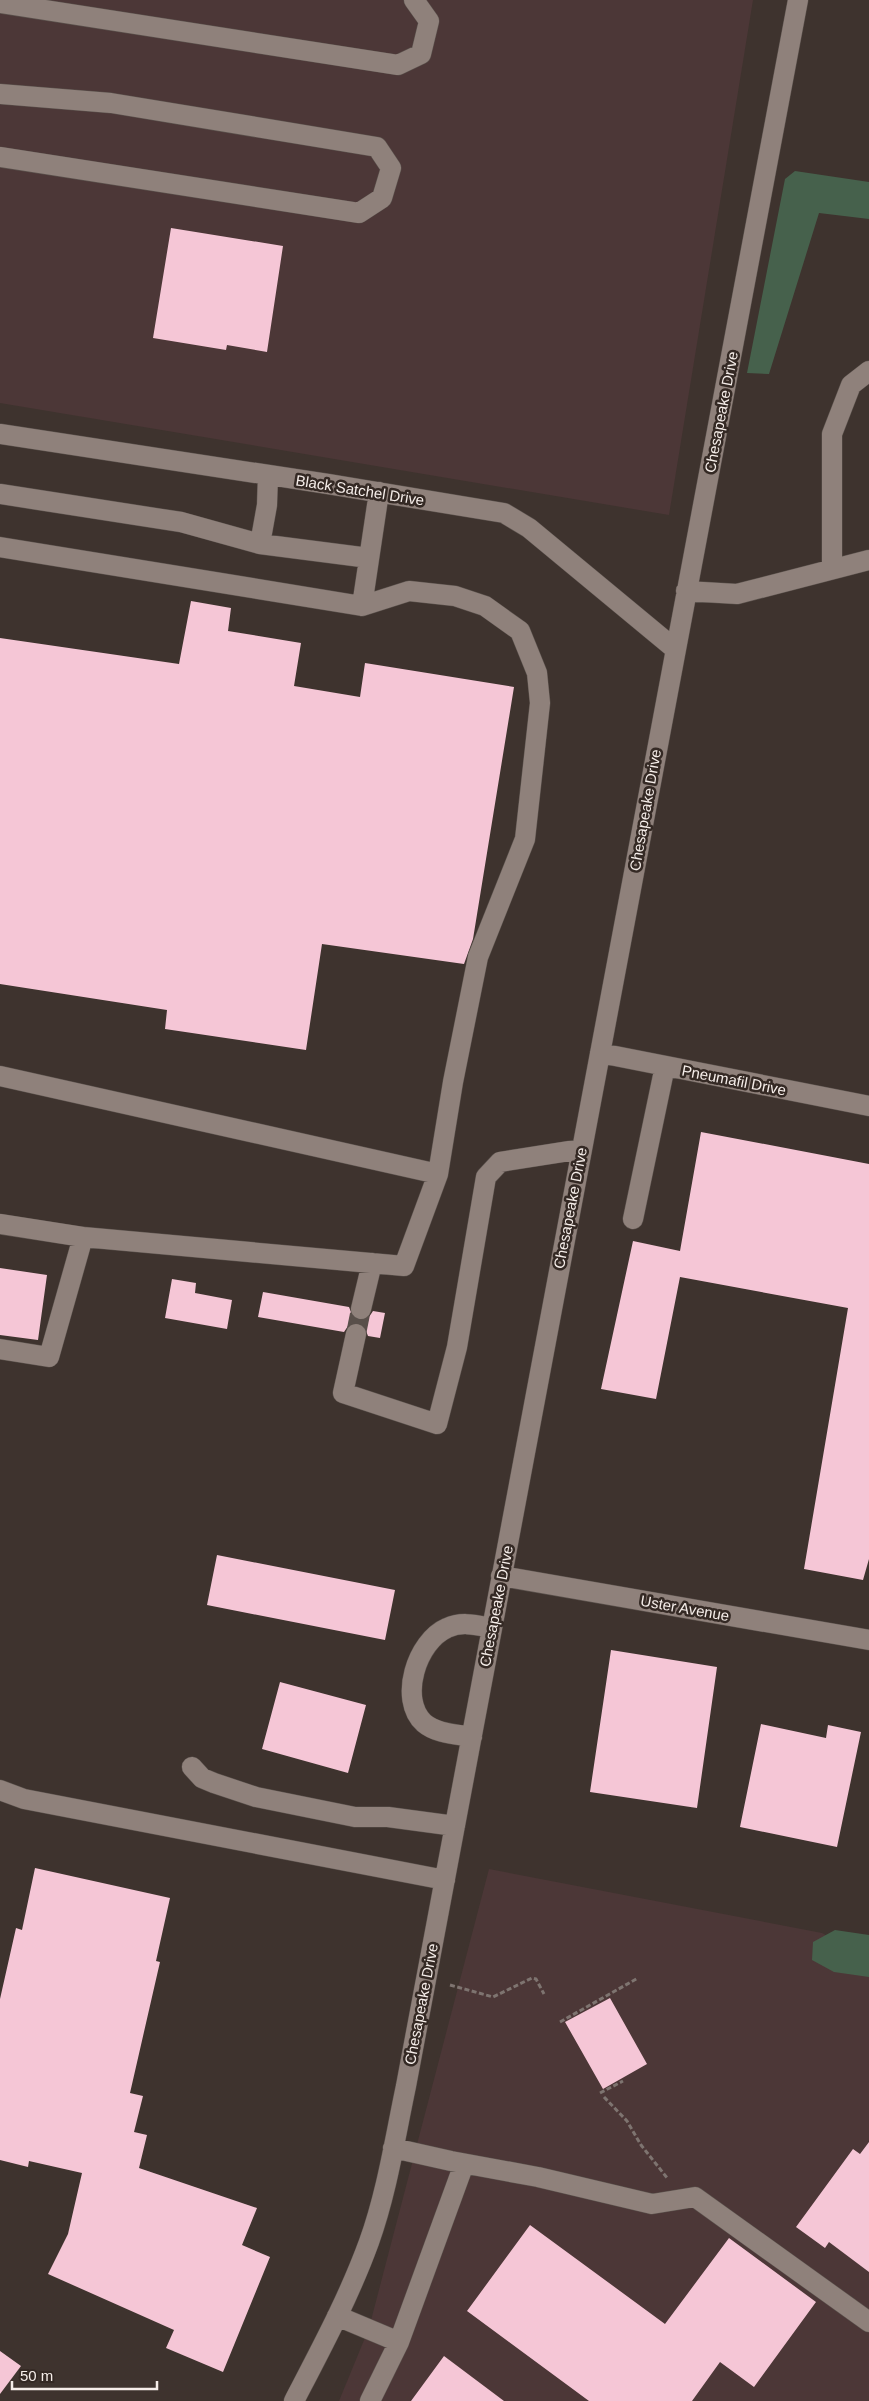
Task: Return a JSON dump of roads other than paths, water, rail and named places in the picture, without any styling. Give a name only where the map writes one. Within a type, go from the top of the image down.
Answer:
[{"type":"street","points":[[0,3],[398,65],[421,54],[429,21],[414,0]]},
{"type":"street","name":"Chesapeake Drive","points":[[294,2401],[337,2316],[369,2242],[382,2198],[393,2148],[798,0]]},
{"type":"street","points":[[0,94],[111,103],[377,147],[392,168],[382,198],[359,213],[59,168],[0,157]]},
{"type":"street","points":[[832,569],[832,434],[851,385],[869,371]]},
{"type":"street","name":"Black Satchel Drive","points":[[0,434],[379,492],[513,517],[675,649]]},
{"type":"street","points":[[260,544],[267,505],[268,475]]},
{"type":"street","points":[[362,606],[379,492]]},
{"type":"street","points":[[0,494],[181,522],[260,544],[369,558]]},
{"type":"street","points":[[0,547],[362,606],[409,592],[455,596],[484,606],[520,631],[537,673],[540,703],[525,839],[478,957],[453,1082],[438,1174],[404,1266],[83,1237],[0,1224]]},
{"type":"street","points":[[686,591],[737,594],[869,560]]},
{"type":"street","name":"Pneumafil Drive","points":[[600,1053],[869,1106]]},
{"type":"street","points":[[633,1219],[665,1066]]},
{"type":"street","points":[[0,1076],[438,1174]]},
{"type":"street","points":[[356,1334],[343,1393],[437,1424],[457,1347],[486,1177],[500,1162],[582,1149]]},
{"type":"street","points":[[0,1349],[49,1357],[83,1237]]},
{"type":"street","points":[[361,1309],[372,1262]]},
{"type":"street","name":"Uster Avenue","points":[[502,1576],[869,1640]]},
{"type":"street","points":[[472,1736],[432,1729],[423,1722],[412,1702],[416,1666],[422,1650],[432,1637],[446,1628],[460,1624],[492,1628]]},
{"type":"street","points":[[192,1767],[202,1778],[256,1797],[355,1817],[388,1817],[455,1826]]},
{"type":"street","points":[[0,1790],[24,1799],[444,1880]]},
{"type":"street","points":[[393,2148],[464,2164],[538,2177],[652,2204],[695,2196],[869,2322]]},
{"type":"street","points":[[370,2401],[400,2342],[464,2164]]},
{"type":"street","points":[[337,2316],[400,2342]]},
{"type":"tunnel","points":[[356,1334],[361,1309]]}]
